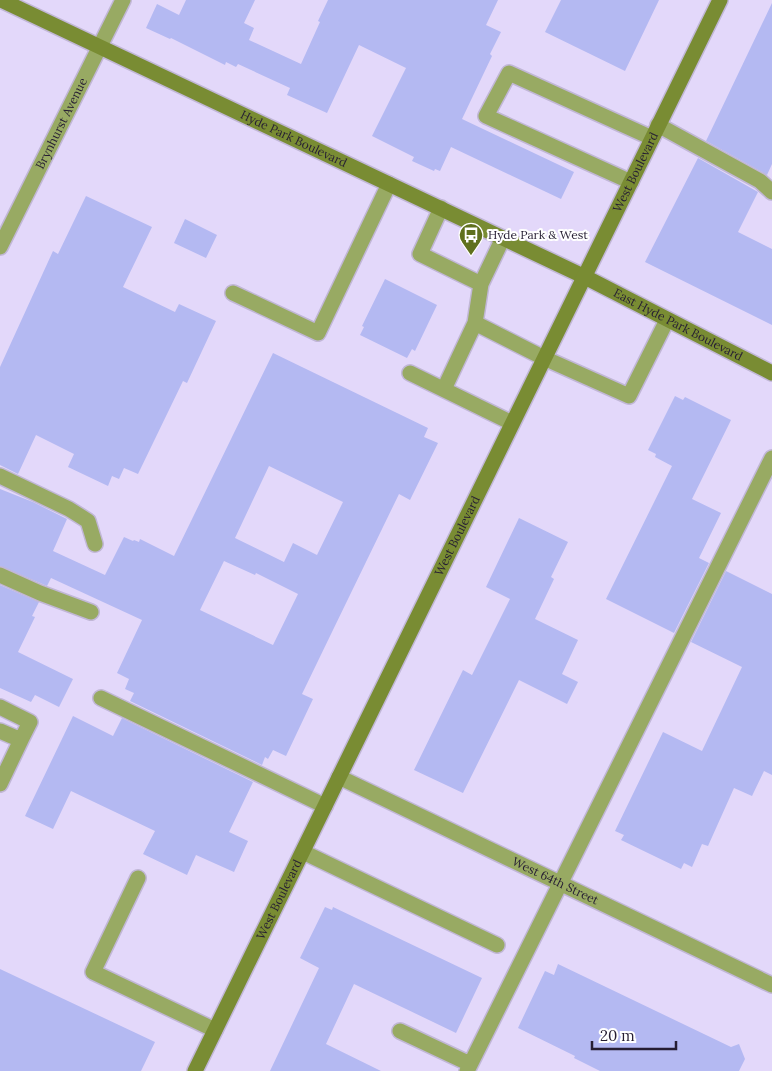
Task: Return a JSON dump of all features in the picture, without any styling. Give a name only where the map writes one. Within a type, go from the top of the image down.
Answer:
[{"type":"main road","name":"Hyde Park Boulevard","points":[[1,0],[585,277]]},
{"type":"main road","name":"West Boulevard","points":[[195,1071],[720,0]]},
{"type":"main road","name":"East Hyde Park Boulevard","points":[[585,277],[772,373]]},
{"type":"street","name":"Brynhurst Avenue","points":[[0,247],[123,0]]},
{"type":"street","points":[[631,182],[486,116],[509,73],[655,132],[760,180],[772,192]]},
{"type":"street","points":[[233,293],[318,333],[389,184]]},
{"type":"street","points":[[440,208],[420,254],[481,284]]},
{"type":"street","points":[[444,390],[475,322],[481,284],[503,238]]},
{"type":"street","points":[[475,322],[544,358],[629,396],[667,320]]},
{"type":"street","points":[[410,373],[512,423]]},
{"type":"street","points":[[400,1031],[468,1068],[772,458]]},
{"type":"street","points":[[0,476],[69,509],[88,521],[95,544]]},
{"type":"street","points":[[0,575],[40,593],[92,612]]},
{"type":"street","points":[[101,698],[325,806]]},
{"type":"street","points":[[0,707],[30,722],[0,784]]},
{"type":"street","points":[[0,731],[21,740]]},
{"type":"street","name":"West 64th Street","points":[[339,777],[772,985]]},
{"type":"street","points":[[303,852],[497,945]]},
{"type":"street","points":[[138,878],[93,972],[215,1030]]},
{"type":"building","points":[[186,0],[255,0],[244,23],[254,28],[249,40],[301,64],[328,0],[498,0],[486,25],[501,32],[490,54],[492,56],[462,119],[574,172],[561,199],[451,147],[440,171],[435,169],[434,171],[412,161],[414,157],[372,136],[406,68],[359,45],[327,113],[287,95],[290,88],[238,64],[236,67],[226,62],[225,65],[171,38],[146,28],[157,4],[179,15]]},
{"type":"building","points":[[561,0],[659,0],[625,71],[545,32]]},
{"type":"building","points":[[772,3],[772,164],[767,175],[706,141]]},
{"type":"building","points":[[698,158],[758,192],[738,232],[772,249],[772,325],[645,262]]},
{"type":"building","points":[[86,196],[152,227],[123,287],[175,312],[179,304],[216,321],[187,383],[183,381],[138,474],[124,468],[119,479],[112,476],[108,486],[68,467],[74,454],[36,435],[18,474],[0,465],[0,367],[53,251],[58,254]]},
{"type":"building","points":[[185,219],[217,235],[206,258],[174,243]]},
{"type":"building","points":[[385,279],[437,305],[415,351],[412,349],[407,358],[360,335],[364,327],[362,326]]},
{"type":"building","points":[[273,353],[428,428],[424,437],[438,443],[410,500],[399,494],[302,694],[313,699],[286,756],[273,750],[268,759],[265,757],[262,765],[130,701],[134,693],[125,689],[129,679],[117,673],[142,620],[51,578],[47,586],[0,566],[0,489],[33,502],[67,519],[53,551],[105,575],[124,537],[139,542],[140,539],[174,556]],"holes":[[[269,466],[343,502],[317,555],[293,543],[284,562],[235,538]],[[224,561],[255,575],[256,573],[298,594],[273,645],[200,610]]]},
{"type":"building","points":[[675,396],[683,400],[685,397],[731,420],[692,499],[721,513],[699,558],[709,563],[674,633],[606,599],[672,466],[655,457],[656,454],[648,450]]},
{"type":"building","points":[[519,518],[568,542],[551,577],[554,579],[535,619],[578,640],[562,674],[578,682],[567,704],[519,680],[463,793],[414,770],[463,670],[472,675],[510,599],[486,587]]},
{"type":"building","points":[[726,571],[772,594],[772,775],[764,771],[752,796],[734,788],[708,846],[702,844],[692,867],[684,863],[681,869],[621,840],[624,835],[615,831],[663,732],[702,751],[742,667],[691,642]]},
{"type":"building","points":[[0,585],[39,602],[32,616],[35,617],[18,652],[73,679],[59,707],[35,695],[31,702],[0,688]]},
{"type":"building","points":[[73,716],[113,736],[122,718],[253,782],[229,832],[248,841],[234,872],[196,855],[187,875],[143,854],[155,831],[71,791],[53,829],[25,816]]},
{"type":"building","points":[[325,907],[332,910],[333,907],[482,978],[456,1033],[354,984],[326,1044],[381,1071],[270,1071],[319,968],[300,958]]},
{"type":"building","points":[[558,964],[731,1047],[739,1044],[745,1059],[739,1071],[600,1071],[574,1058],[575,1056],[518,1028],[545,971],[554,975]]},
{"type":"building","points":[[0,969],[155,1042],[141,1071],[0,1071]]},
{"type":"place","name":"Hyde Park & West","points":[[471,256]]}]
